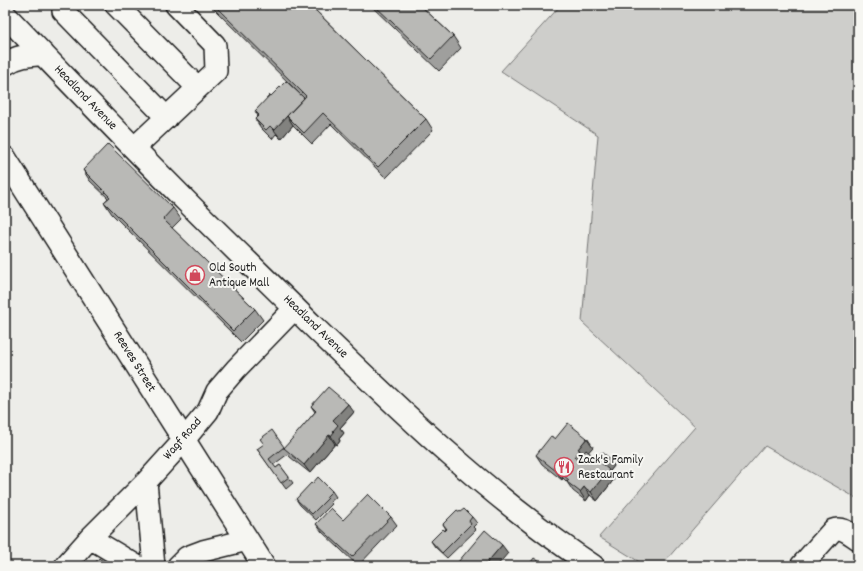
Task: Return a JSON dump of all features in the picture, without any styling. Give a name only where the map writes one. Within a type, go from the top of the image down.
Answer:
[{"type":"main road","name":"Headland Avenue","points":[[5,15],[186,201],[384,395],[460,464],[503,500],[593,566]]},
{"type":"main road","points":[[5,64],[12,59],[43,54]]},
{"type":"main road","name":"Reeves Street","points":[[5,158],[264,566]]},
{"type":"street","points":[[64,5],[63,11],[167,118]]},
{"type":"street","points":[[116,5],[198,88]]},
{"type":"street","points":[[134,148],[216,71],[215,44],[176,5]]},
{"type":"street","name":"Wagf Road","points":[[65,566],[90,538],[146,482],[184,440],[208,410],[217,391],[236,369],[295,308]]},
{"type":"street","points":[[146,482],[154,566]]},
{"type":"street","points":[[801,566],[833,530],[837,528],[842,529],[858,539]]},
{"type":"street","points":[[90,538],[137,566]]},
{"type":"street","points":[[178,566],[187,557],[203,550],[247,540]]},
{"type":"shaded area","points":[[561,5],[858,5],[858,499],[765,446],[661,566],[646,566],[599,537],[695,427],[582,322],[598,135],[501,71]]},
{"type":"building","points":[[214,5],[310,5],[426,119],[378,167],[323,113],[304,133],[287,116],[306,96]]},
{"type":"building","points":[[374,5],[420,5],[453,36],[431,59]]},
{"type":"building","points":[[286,81],[304,98],[274,130],[270,126],[266,130],[255,119],[259,115],[255,111]]},
{"type":"building","name":"Old South Antique Mall","points":[[108,144],[173,208],[163,219],[255,309],[233,331],[104,202],[110,197],[83,170]]},
{"type":"building","points":[[328,387],[348,404],[333,420],[338,425],[333,431],[334,432],[331,436],[329,435],[304,465],[284,448],[316,411],[311,406]]},
{"type":"building","name":"Zack's Family Restaurant","points":[[568,423],[587,438],[578,449],[580,450],[574,457],[578,460],[586,450],[597,459],[602,452],[608,457],[602,464],[609,470],[591,492],[584,487],[580,492],[567,482],[569,480],[536,455],[551,436],[555,439]]},
{"type":"building","points":[[272,430],[284,447],[269,459],[276,468],[280,465],[289,477],[281,483],[257,449],[264,444],[260,439]]},
{"type":"building","points":[[318,477],[332,491],[326,497],[328,498],[312,514],[296,499]]},
{"type":"building","points":[[368,494],[391,517],[352,557],[316,524],[331,508],[343,520]]},
{"type":"building","points":[[464,509],[472,517],[469,521],[471,524],[442,553],[431,541],[443,529],[445,531],[447,529],[443,524],[457,510],[460,512]]},
{"type":"building","points":[[485,530],[502,545],[484,566],[463,566],[458,562]]},
{"type":"building","points":[[99,558],[109,566],[93,566]]},
{"type":"building","points":[[534,558],[546,566],[528,566]]},
{"type":"place","name":"Old South Antique Mall","points":[[195,275]]},
{"type":"place","name":"Zack's Family Restaurant","points":[[564,467]]}]
